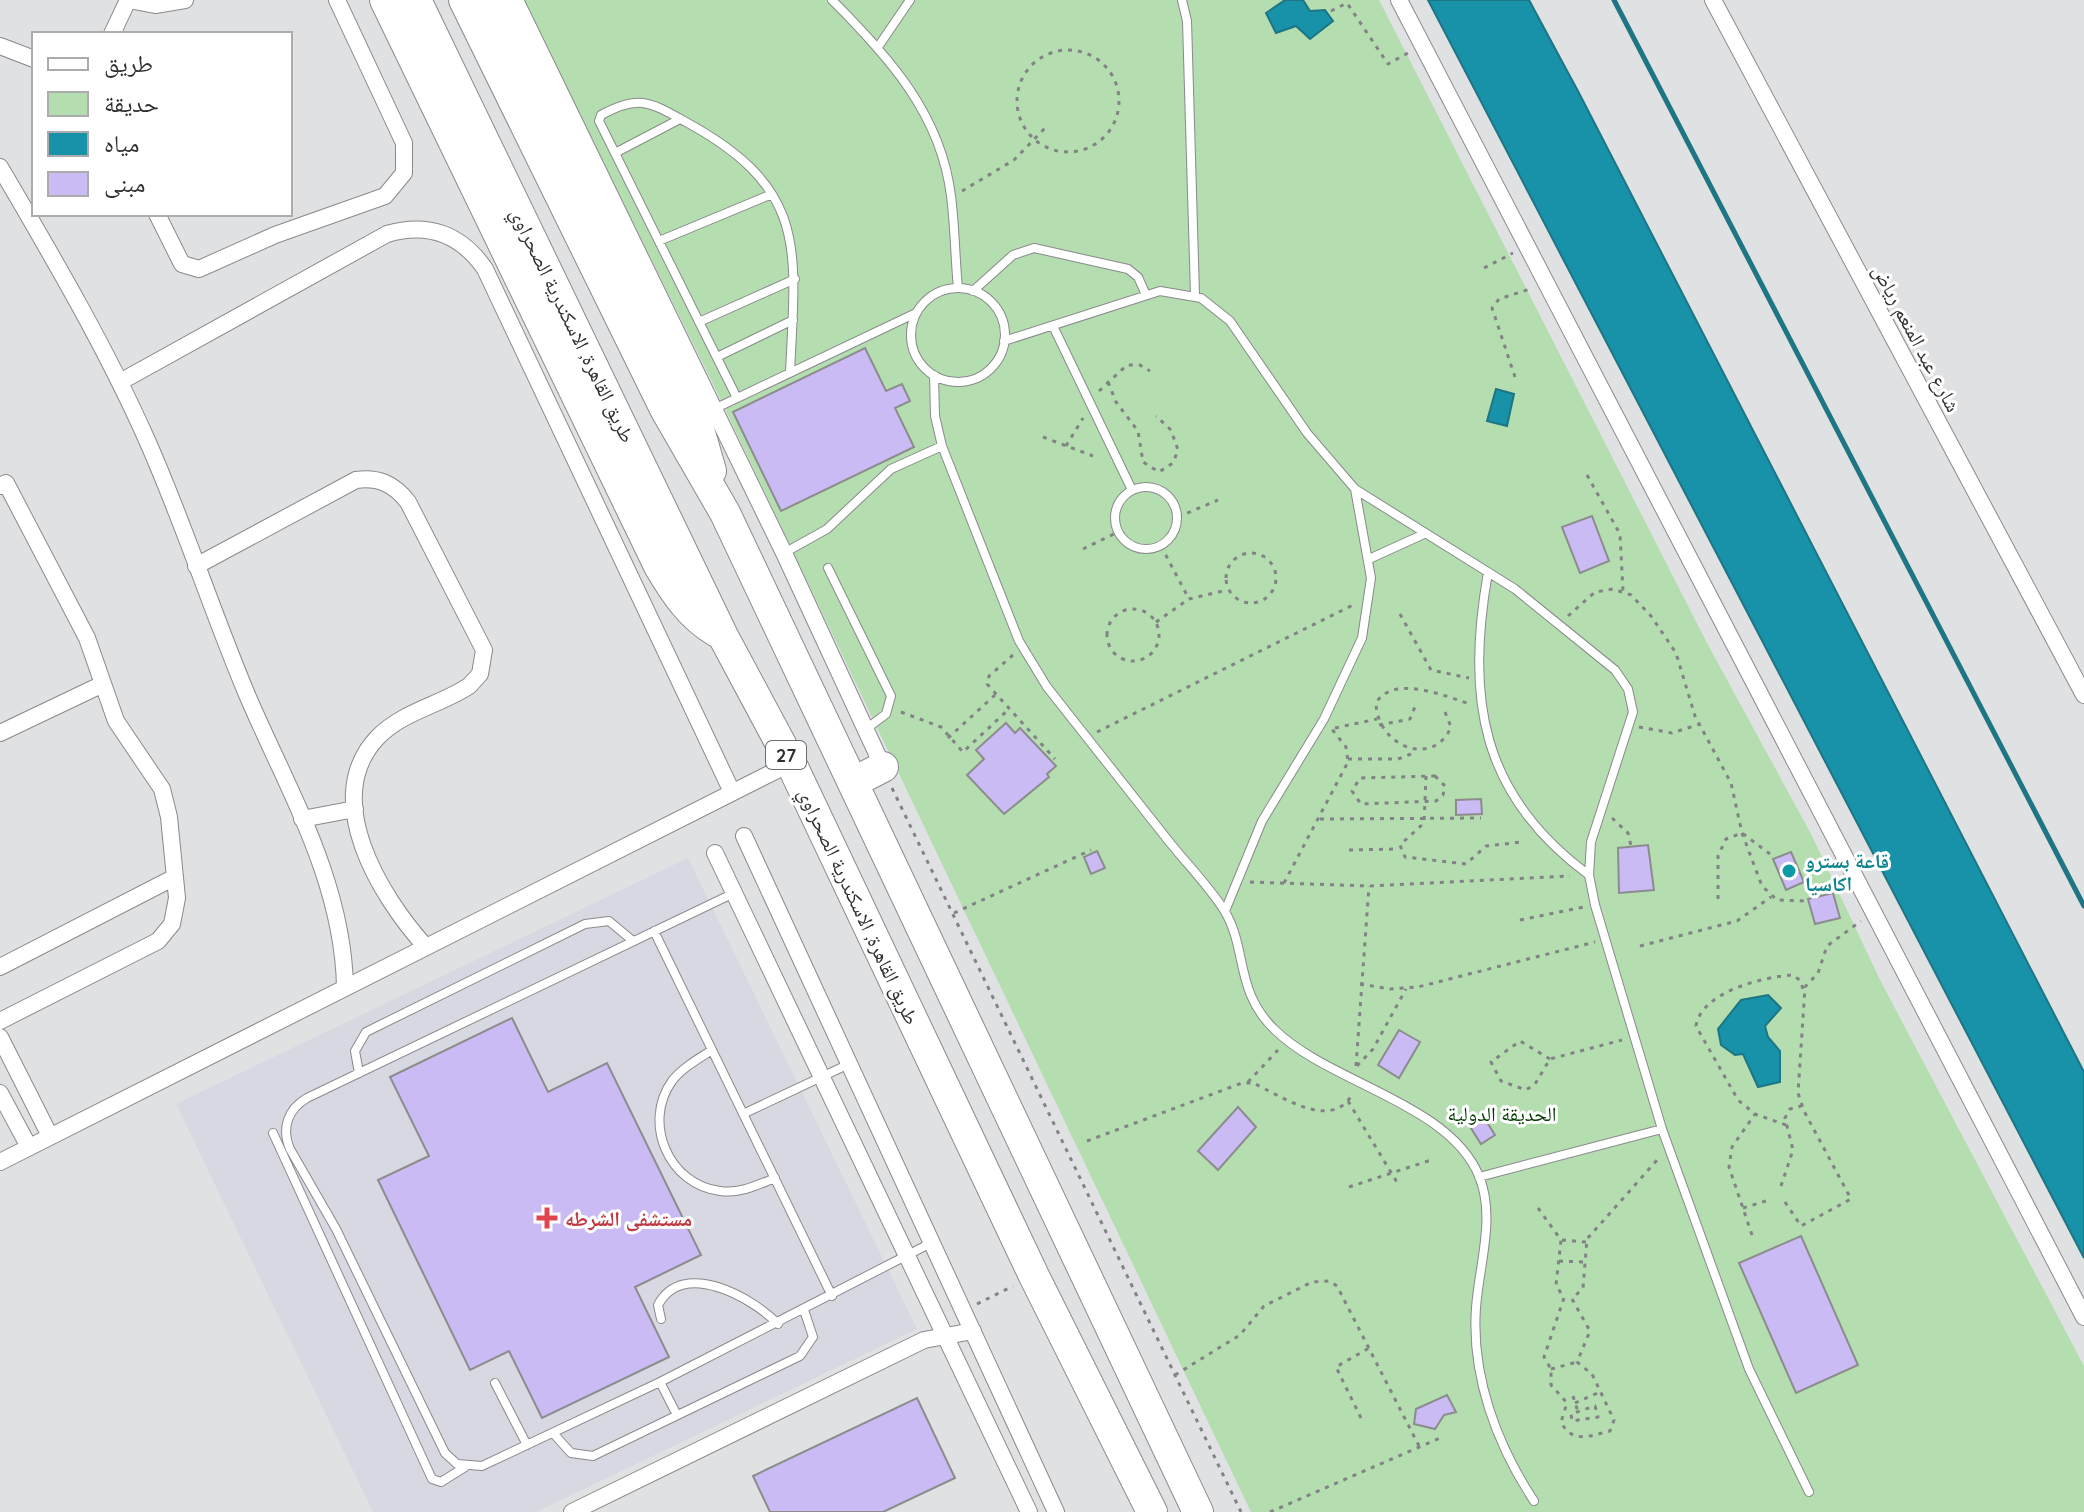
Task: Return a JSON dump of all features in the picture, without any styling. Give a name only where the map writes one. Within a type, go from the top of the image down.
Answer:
[{"type":"highway","points":[[385,0],[659,566],[698,621],[723,636]]},
{"type":"highway","name":"طريق القاهرة, الاسكندرية الصحراوي","points":[[416,0],[723,636],[791,763],[1034,1276],[1152,1512]]},
{"type":"highway","name":"27","points":[[464,0],[665,409],[714,492],[1198,1512]]},
{"type":"highway","points":[[492,0],[692,405],[706,448],[714,492]]},
{"type":"highway","points":[[854,782],[883,767]]},
{"type":"street","points":[[113,32],[128,0],[155,5],[185,0]]},
{"type":"street","points":[[158,216],[182,264],[199,269],[275,235],[375,200],[400,182],[406,163],[404,143],[337,0]]},
{"type":"street","points":[[515,0],[784,553],[883,767]]},
{"type":"street","points":[[1399,0],[2084,1317]]},
{"type":"street","name":"شارع عبد المنعم رياض","points":[[1713,0],[2084,695]]},
{"type":"street","points":[[0,46],[32,58]]},
{"type":"street","points":[[0,167],[120,382],[172,500],[337,910],[345,987]]},
{"type":"street","points":[[120,382],[387,234],[403,229],[435,230],[464,244],[485,269],[732,792]]},
{"type":"street","points":[[196,566],[356,480],[368,479],[391,485],[408,502],[482,642],[483,666],[469,686],[379,736],[357,773],[355,809],[374,873],[397,912],[425,946]]},
{"type":"street","points":[[0,486],[6,483],[87,638],[123,734],[162,789],[169,817],[175,877],[175,916],[158,941],[0,1021]]},
{"type":"street","points":[[1,730],[103,684]]},
{"type":"street","points":[[0,1162],[791,763]]},
{"type":"street","points":[[302,819],[355,809]]},
{"type":"street","points":[[744,836],[1056,1512]]},
{"type":"street","points":[[715,853],[1029,1512]]},
{"type":"street","points":[[0,967],[175,877]]},
{"type":"street","points":[[0,1037],[50,1136]]},
{"type":"street","points":[[0,1093],[29,1147]]},
{"type":"street","points":[[572,1512],[924,1340],[973,1331]]},
{"type":"lane","points":[[832,0],[903,77],[929,123],[951,195],[958,288]]},
{"type":"lane","points":[[878,47],[910,0]]},
{"type":"lane","points":[[1182,0],[1187,21],[1195,295]]},
{"type":"lane","points":[[737,398],[599,121],[604,113],[637,100],[680,119],[735,151],[772,194],[788,229],[795,279],[790,372]]},
{"type":"lane","points":[[615,153],[680,119]]},
{"type":"lane","points":[[659,241],[772,194]]},
{"type":"lane","points":[[973,291],[1013,255],[1034,248],[1128,269],[1138,277],[1146,295]]},
{"type":"lane","points":[[699,322],[795,279]]},
{"type":"lane","points":[[714,409],[917,313],[934,295],[958,288],[973,291],[997,310],[1004,341],[997,360],[983,374],[954,382],[934,375],[919,362],[911,343],[917,313]]},
{"type":"lane","points":[[1004,341],[1146,295],[1173,291],[1195,295],[1211,303],[1230,321],[1307,433],[1355,489],[1488,572],[1560,623],[1622,679],[1632,700],[1632,724],[1591,842],[1589,875],[1595,905],[1662,1129],[1749,1369],[1809,1492]]},
{"type":"lane","points":[[717,357],[793,320]]},
{"type":"lane","points":[[1053,326],[1132,490]]},
{"type":"lane","points":[[934,375],[935,416],[942,446],[1022,648],[1047,687],[1225,911],[1251,997],[1267,1022],[1287,1040],[1445,1134],[1479,1177],[1487,1225],[1476,1310],[1483,1380],[1504,1450],[1534,1501]]},
{"type":"lane","points":[[784,553],[817,537],[891,469],[942,446]]},
{"type":"lane","points":[[1157,488],[1175,505],[1178,517],[1171,539],[1161,546],[1142,550],[1124,541],[1118,532],[1115,523],[1118,504],[1132,490],[1157,488]]},
{"type":"lane","points":[[1225,911],[1262,821],[1324,719],[1356,657],[1370,596],[1369,559],[1355,489]]},
{"type":"lane","points":[[1369,559],[1424,534]]},
{"type":"lane","points":[[828,568],[889,690],[889,709],[865,730]]},
{"type":"lane","points":[[1488,572],[1477,679],[1481,708],[1495,758],[1522,811],[1542,836],[1589,875]]},
{"type":"lane","points":[[465,1467],[445,1453],[363,1283],[290,1149],[285,1134],[290,1113],[301,1101],[734,893]]},
{"type":"lane","points":[[359,1073],[355,1051],[366,1032],[571,931],[596,920],[609,921],[633,941]]},
{"type":"lane","points":[[654,931],[832,1296]]},
{"type":"lane","points":[[712,1050],[681,1071],[663,1100],[660,1134],[668,1156],[682,1174],[713,1190],[747,1190],[775,1178]]},
{"type":"lane","points":[[743,1114],[849,1064]]},
{"type":"lane","points":[[1479,1177],[1662,1129]]},
{"type":"lane","points":[[273,1133],[432,1479],[441,1482],[465,1467],[482,1466],[660,1382],[778,1324],[932,1242]]},
{"type":"lane","points":[[345,1291],[363,1283]]},
{"type":"lane","points":[[661,1319],[658,1310],[663,1297],[680,1288],[700,1285],[747,1298],[778,1324]]},
{"type":"lane","points":[[553,1433],[571,1453],[593,1456],[677,1415],[806,1351],[812,1329],[804,1310]]},
{"type":"lane","points":[[660,1382],[677,1415]]},
{"type":"lane","points":[[495,1383],[527,1445]]},
{"type":"path","points":[[1331,11],[1347,3],[1388,64],[1422,45]]},
{"type":"path","points":[[1077,51],[1105,66],[1119,96],[1117,117],[1105,136],[1077,151],[1055,150],[1035,140],[1022,122],[1017,101],[1022,80],[1035,62],[1055,52],[1077,51]]},
{"type":"path","points":[[951,195],[1003,169],[1047,126]]},
{"type":"path","points":[[1484,268],[1527,246]]},
{"type":"path","points":[[1515,377],[1493,304],[1545,284]]},
{"type":"path","points":[[1066,446],[1090,403],[1127,365],[1140,365],[1150,371]]},
{"type":"path","points":[[1108,382],[1116,402],[1138,431],[1143,462],[1159,472],[1173,463],[1178,450],[1171,430],[1156,416]]},
{"type":"path","points":[[1043,437],[1093,456]]},
{"type":"path","points":[[1587,475],[1620,534],[1623,591]]},
{"type":"path","points":[[1178,517],[1218,500]]},
{"type":"path","points":[[1083,549],[1118,532]]},
{"type":"path","points":[[1161,546],[1189,599]]},
{"type":"path","points":[[1241,554],[1262,554],[1276,570],[1273,591],[1256,603],[1235,598],[1228,590],[1226,569],[1241,554]]},
{"type":"path","points":[[1156,622],[1189,599],[1228,590]]},
{"type":"path","points":[[1560,623],[1595,592],[1623,591],[1651,616],[1676,653],[1700,724],[1731,783],[1742,833],[1762,886],[1771,897],[1785,902],[1807,901]]},
{"type":"path","points":[[1086,737],[1370,596]]},
{"type":"path","points":[[1139,609],[1156,622],[1160,633],[1152,653],[1133,661],[1113,652],[1107,631],[1118,613],[1139,609]]},
{"type":"path","points":[[1400,614],[1431,670],[1477,679]]},
{"type":"path","points":[[1022,648],[987,678],[987,684],[1055,759]]},
{"type":"path","points":[[1445,712],[1451,721],[1450,731],[1430,747],[1400,744],[1387,737],[1377,719],[1378,699],[1392,690],[1431,692],[1481,708]]},
{"type":"path","points":[[948,738],[996,695]]},
{"type":"path","points":[[1379,725],[1410,719],[1416,704]]},
{"type":"path","points":[[889,709],[937,724],[960,751],[966,752],[1009,709]]},
{"type":"path","points":[[1283,884],[1320,819],[1348,759],[1346,747],[1324,719]]},
{"type":"path","points":[[1332,729],[1377,719]]},
{"type":"path","points":[[1632,724],[1658,733],[1672,733],[1700,724]]},
{"type":"path","points":[[1348,759],[1398,759],[1411,754]]},
{"type":"path","points":[[883,767],[1241,1512]]},
{"type":"path","points":[[1399,849],[1402,841],[1422,826],[1425,819],[1426,776]]},
{"type":"path","points":[[1426,776],[1439,778],[1445,791],[1440,799],[1361,804],[1352,791],[1360,778],[1426,776]]},
{"type":"path","points":[[1601,807],[1628,833],[1631,846]]},
{"type":"path","points":[[1320,819],[1481,818]]},
{"type":"path","points":[[1742,833],[1770,854]]},
{"type":"path","points":[[1718,899],[1720,849],[1726,839],[1742,833]]},
{"type":"path","points":[[1399,849],[1405,857],[1461,864],[1474,860],[1486,846],[1522,842]]},
{"type":"path","points":[[1349,850],[1399,849]]},
{"type":"path","points":[[954,913],[1091,850]]},
{"type":"path","points":[[1238,881],[1369,886],[1589,875]]},
{"type":"path","points":[[1369,886],[1356,1067],[1373,1049],[1406,989]]},
{"type":"path","points":[[1640,946],[1737,921],[1771,897]]},
{"type":"path","points":[[1520,920],[1595,905]]},
{"type":"path","points":[[1785,1202],[1801,1226],[1851,1199],[1801,1106],[1798,1093],[1804,992],[1807,983],[1818,973],[1827,946],[1873,912]]},
{"type":"path","points":[[1360,984],[1406,989],[1604,940]]},
{"type":"path","points":[[1786,1125],[1755,1114],[1738,1100],[1697,1032],[1697,1020],[1719,997],[1743,984],[1792,975],[1800,980],[1804,992]]},
{"type":"path","points":[[1550,1059],[1520,1041],[1495,1056],[1491,1062],[1501,1081],[1526,1090],[1535,1084],[1550,1059],[1634,1037]]},
{"type":"path","points":[[1087,1141],[1248,1082],[1287,1040]]},
{"type":"path","points":[[1248,1082],[1307,1109],[1327,1110],[1348,1101],[1356,1082]]},
{"type":"path","points":[[1348,1101],[1398,1184]]},
{"type":"path","points":[[1781,1186],[1793,1150],[1786,1125],[1788,1112],[1801,1106]]},
{"type":"path","points":[[1752,1235],[1732,1179],[1730,1156],[1732,1147],[1755,1114]]},
{"type":"path","points":[[1572,1299],[1583,1288],[1586,1242],[1669,1147]]},
{"type":"path","points":[[1349,1187],[1434,1159]]},
{"type":"path","points":[[1743,1208],[1769,1200]]},
{"type":"path","points":[[1538,1208],[1561,1240],[1556,1285],[1564,1298]]},
{"type":"path","points":[[1561,1240],[1586,1242]]},
{"type":"path","points":[[1559,1261],[1585,1262]]},
{"type":"path","points":[[963,1310],[1034,1276]]},
{"type":"path","points":[[1175,1375],[1240,1335],[1264,1306],[1320,1280],[1337,1286],[1419,1446]]},
{"type":"path","points":[[1564,1298],[1572,1299]]},
{"type":"path","points":[[1564,1298],[1544,1357],[1551,1369],[1551,1385],[1567,1403],[1561,1422],[1570,1435],[1581,1438],[1612,1429],[1614,1420],[1580,1356]]},
{"type":"path","points":[[1572,1299],[1590,1331],[1577,1362]]},
{"type":"path","points":[[1361,1418],[1336,1367],[1369,1348]]},
{"type":"path","points":[[1551,1369],[1577,1362],[1586,1367]]},
{"type":"path","points":[[1575,1403],[1600,1392]]},
{"type":"path","points":[[1573,1396],[1578,1412]]},
{"type":"path","points":[[1595,1406],[1598,1417],[1572,1421],[1571,1414],[1578,1412],[1595,1406]]},
{"type":"path","points":[[1270,1512],[1440,1438]]},
{"type":"shaded area","points":[[688,858],[917,1329],[536,1512],[373,1512],[176,1104]]},
{"type":"green space","name":"الحديقة الدولية","points":[[523,0],[1379,0],[1708,645],[1811,834],[1880,980],[2084,1366],[2084,1512],[1251,1512],[716,390]]},
{"type":"water","points":[[1285,0],[1303,0],[1310,11],[1325,10],[1333,21],[1310,39],[1296,26],[1276,33],[1266,13]]},
{"type":"water","points":[[1428,0],[1529,0],[1579,93],[2084,1072],[2084,1258]]},
{"type":"water","points":[[1496,389],[1514,394],[1507,426],[1487,421]]},
{"type":"water","points":[[1768,995],[1781,1008],[1765,1026],[1768,1037],[1780,1051],[1780,1082],[1758,1087],[1743,1054],[1735,1055],[1721,1045],[1718,1029],[1741,1000]]},
{"type":"building","points":[[865,348],[886,391],[902,384],[910,401],[895,408],[914,447],[781,511],[733,412]]},
{"type":"building","points":[[1592,516],[1609,561],[1580,573],[1562,527]]},
{"type":"building","points":[[1006,723],[1015,733],[1020,728],[1056,766],[1047,774],[1049,777],[1004,814],[967,775],[984,759],[976,750]]},
{"type":"building","points":[[1481,799],[1482,814],[1456,815],[1456,800]]},
{"type":"building","points":[[1648,845],[1654,890],[1619,893],[1618,848]]},
{"type":"building","points":[[1097,851],[1105,868],[1091,874],[1084,857]]},
{"type":"building","name":"قاعة بسترو اكاسيا","points":[[1791,852],[1804,882],[1786,890],[1773,859]]},
{"type":"building","points":[[1833,893],[1840,918],[1815,924],[1808,899]]},
{"type":"building","points":[[512,1018],[548,1092],[607,1063],[701,1255],[635,1287],[669,1357],[542,1418],[509,1351],[470,1370],[378,1180],[429,1156],[390,1077]]},
{"type":"building","points":[[1399,1030],[1420,1042],[1399,1078],[1378,1065]]},
{"type":"building","points":[[1238,1107],[1256,1127],[1218,1170],[1198,1151]]},
{"type":"building","points":[[1483,1116],[1495,1135],[1481,1144],[1469,1125]]},
{"type":"building","points":[[1801,1236],[1858,1365],[1796,1393],[1739,1263]]},
{"type":"building","points":[[1447,1395],[1456,1412],[1444,1415],[1435,1429],[1414,1424],[1416,1409]]},
{"type":"building","points":[[917,1398],[955,1478],[883,1512],[770,1512],[753,1476]]},
{"type":"waterway","points":[[1614,0],[2084,906]]},
{"type":"place","name":"قاعة بسترو اكاسيا","points":[[1789,871]]},
{"type":"place","name":"مستشفى الشرطه","points":[[547,1218]]}]
